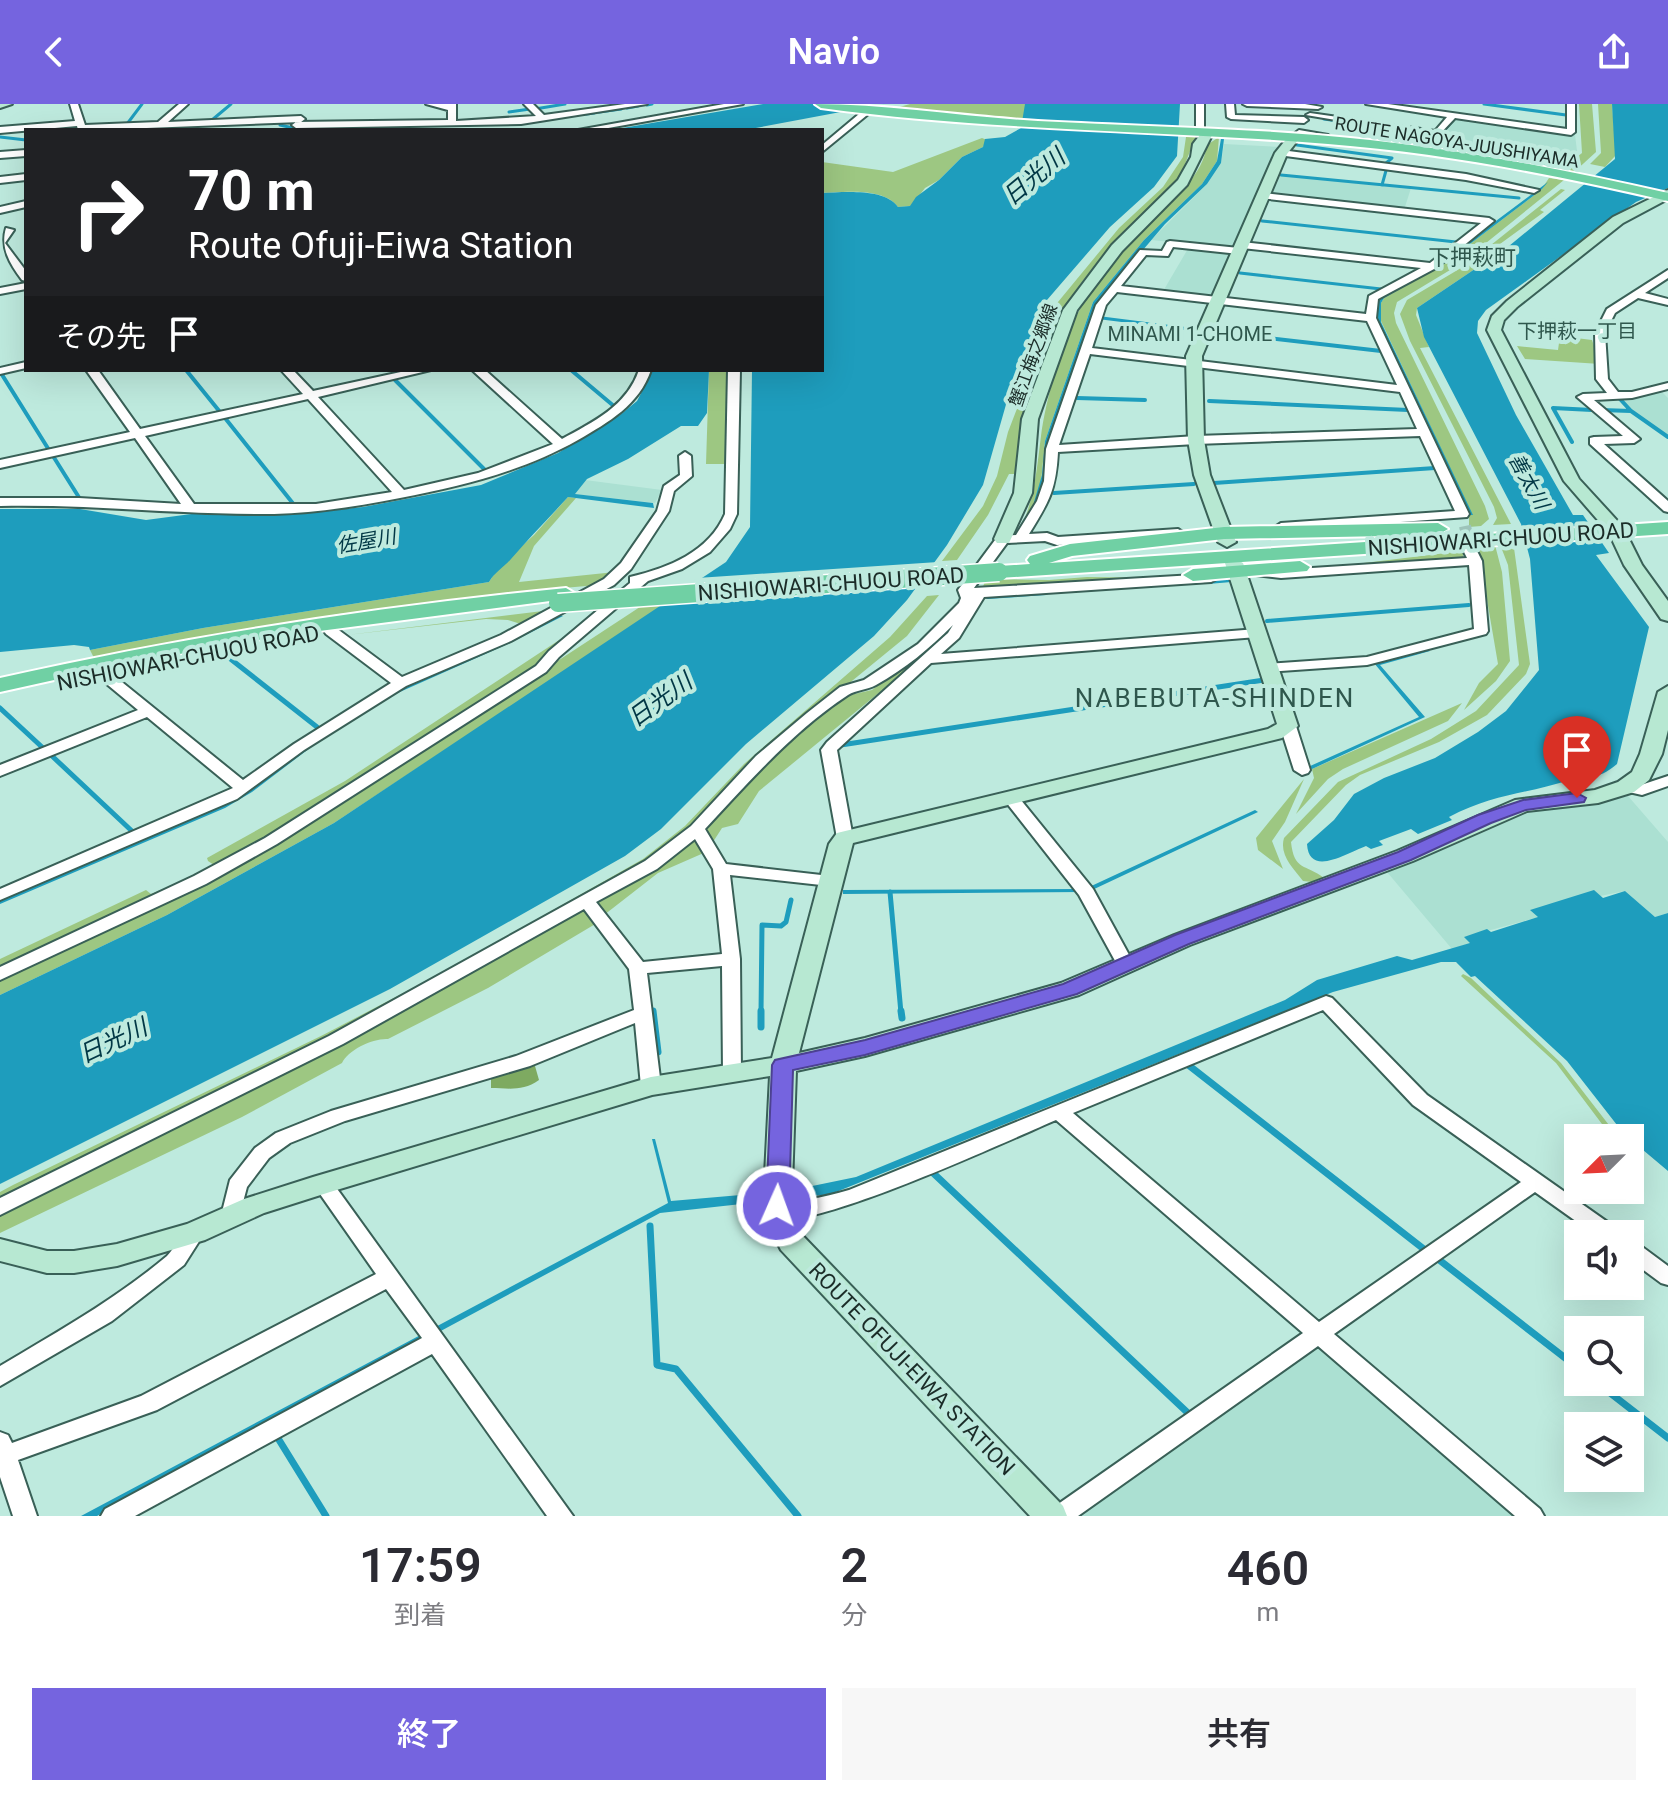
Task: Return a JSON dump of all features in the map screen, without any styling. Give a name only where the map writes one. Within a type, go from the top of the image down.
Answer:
[{"type":"main road","points":[[0,105],[6,104]]},
{"type":"main road","name":"ROUTE NAGOYA-JUUSHIYAMA","points":[[821,104],[992,122],[1328,140],[1440,154],[1664,196]]},
{"type":"main road","name":"蟹江梅之郷線","points":[[1003,539],[1023,493],[1030,419],[1070,310],[1117,248],[1183,182],[1197,157],[1200,133]]},
{"type":"main road","points":[[1225,535],[1202,475],[1196,440],[1194,356],[1290,140]]},
{"type":"main road","points":[[1664,196],[1618,220],[1512,304],[1497,319],[1494,330],[1514,374],[1572,481],[1668,615]]},
{"type":"main road","name":"NISHIOWARI-CHUOU ROAD","points":[[1606,528],[1668,519]]},
{"type":"main road","points":[[1031,562],[1070,550],[1225,535],[1422,527],[1471,537]]},
{"type":"main road","name":"NISHIOWARI-CHUOU ROAD","points":[[0,695],[331,631],[561,602],[1505,534],[1668,528]]},
{"type":"main road","points":[[1004,569],[1056,578],[1236,568],[1261,572],[1438,551],[1471,537]]},
{"type":"main road","name":"NISHIOWARI-CHUOU ROAD","points":[[1004,569],[1031,562],[1471,537]]},
{"type":"main road","points":[[777,1203],[783,1065],[840,844],[845,838],[1275,734],[1288,726],[1236,568]]},
{"type":"main road","name":"NISHIOWARI-CHUOU ROAD","points":[[0,685],[244,636],[473,603],[561,602]]},
{"type":"main road","points":[[0,1250],[47,1262],[74,1262],[117,1255],[195,1232],[323,1184],[651,1086],[783,1065],[865,1047],[1070,989],[1305,891],[1405,856],[1510,810],[1598,796],[1626,787],[1641,775],[1646,766],[1667,700]]},
{"type":"main road","name":"ROUTE OFUJI-EIWA STATION","points":[[777,1203],[791,1242],[1051,1516]]},
{"type":"street","points":[[74,104],[81,127]]},
{"type":"street","points":[[162,123],[184,104]]},
{"type":"street","points":[[430,104],[452,106],[452,122]]},
{"type":"street","points":[[528,104],[542,118]]},
{"type":"street","points":[[584,104],[593,112]]},
{"type":"street","points":[[54,128],[162,123],[219,126],[299,121],[484,123],[643,104]]},
{"type":"street","points":[[594,128],[739,104]]},
{"type":"street","points":[[1200,104],[1200,133]]},
{"type":"street","points":[[1230,104],[1235,134]]},
{"type":"street","points":[[1247,104],[1437,134],[1453,116]]},
{"type":"street","points":[[1370,104],[1571,132],[1571,104]]},
{"type":"street","points":[[824,147],[868,111]]},
{"type":"street","points":[[1231,117],[1314,113]]},
{"type":"street","points":[[1290,140],[1314,113]]},
{"type":"street","points":[[1290,140],[1314,113]]},
{"type":"street","points":[[0,130],[24,129]]},
{"type":"street","points":[[1290,140],[1534,190]]},
{"type":"street","points":[[0,155],[24,153]]},
{"type":"street","points":[[0,180],[24,177]]},
{"type":"street","points":[[1263,196],[1489,221],[1432,266],[1373,298],[1371,318],[1471,537],[1481,631],[1367,661],[1268,668]]},
{"type":"street","points":[[0,210],[24,204]]},
{"type":"street","points":[[9,230],[0,243],[24,275]]},
{"type":"street","points":[[1020,538],[1043,501],[1050,481],[1052,449],[1101,305],[1143,252],[1165,254],[1170,244],[1432,266]]},
{"type":"street","points":[[1614,394],[1602,379],[1600,333],[1611,311],[1668,273]]},
{"type":"street","points":[[0,291],[24,286]]},
{"type":"street","points":[[1113,288],[1371,318]]},
{"type":"street","points":[[1635,294],[1668,302]]},
{"type":"street","points":[[1085,350],[1405,389]]},
{"type":"street","points":[[0,371],[24,365]]},
{"type":"street","points":[[93,372],[190,507]]},
{"type":"street","points":[[289,372],[401,494]]},
{"type":"street","points":[[0,464],[416,372]]},
{"type":"street","points":[[480,372],[561,445]]},
{"type":"street","points":[[0,502],[316,508],[476,480],[561,445],[620,408],[638,389],[644,372]]},
{"type":"street","points":[[0,895],[244,789],[299,747],[401,683],[506,638],[561,602],[609,582],[643,579],[685,562],[727,528],[731,514],[734,372]]},
{"type":"street","points":[[1668,386],[1632,395],[1583,397],[1634,439],[1594,441],[1668,508]]},
{"type":"street","points":[[1052,449],[1196,440],[1425,432]]},
{"type":"street","points":[[609,582],[626,566],[663,511],[668,489],[686,476],[685,456]]},
{"type":"street","points":[[0,1207],[336,1040],[651,865],[697,829],[761,759],[812,716],[845,690],[869,683],[923,647],[965,605],[1003,539],[1047,537],[1057,541],[1225,535]]},
{"type":"street","points":[[972,592],[1195,580],[1236,568]]},
{"type":"street","points":[[0,974],[200,880],[271,841],[541,669],[643,579]]},
{"type":"street","points":[[845,838],[829,750],[954,635],[972,592]]},
{"type":"street","points":[[561,602],[605,611]]},
{"type":"street","points":[[331,631],[401,683]]},
{"type":"street","points":[[931,659],[1257,633]]},
{"type":"street","points":[[102,673],[244,789]]},
{"type":"street","points":[[0,771],[148,711]]},
{"type":"street","points":[[1288,726],[1302,770]]},
{"type":"street","points":[[1626,787],[1642,790],[1668,781]]},
{"type":"street","points":[[1010,797],[1087,893],[1125,964]]},
{"type":"street","points":[[697,829],[721,869],[731,959],[732,1072]]},
{"type":"street","points":[[721,869],[830,881]]},
{"type":"street","points":[[587,902],[638,968],[651,1086]]},
{"type":"street","points":[[638,968],[731,959]]},
{"type":"street","points":[[777,1203],[818,1207],[856,1195],[1326,1002],[1420,1100],[1590,1220]]},
{"type":"street","points":[[231,1216],[237,1185],[262,1153],[283,1138],[338,1116],[523,1061],[643,1013]]},
{"type":"street","points":[[1060,1113],[1532,1516]]},
{"type":"street","points":[[1059,1516],[1536,1181]]},
{"type":"street","points":[[323,1184],[561,1516]]},
{"type":"street","points":[[0,1377],[104,1315],[177,1259],[195,1232]]},
{"type":"street","points":[[1644,1259],[1668,1277]]},
{"type":"street","points":[[25,1516],[2,1449],[149,1403],[390,1277]]},
{"type":"street","points":[[113,1516],[432,1336]]},
{"type":"shaded area","points":[[1457,118],[1575,135],[1577,151],[1555,169],[1395,146],[1408,132],[1440,136]]},
{"type":"shaded area","points":[[1224,144],[1281,147],[1234,248],[1151,240],[1207,184],[1221,163]]},
{"type":"shaded area","points":[[1279,175],[1411,188],[1404,210],[1271,196]]},
{"type":"shaded area","points":[[1189,247],[1233,254],[1212,298],[1162,293]]},
{"type":"shaded area","points":[[1659,389],[1668,398],[1668,437],[1632,412],[1619,396]]},
{"type":"shaded area","points":[[585,480],[662,490],[655,503],[574,494]]},
{"type":"shaded area","points":[[1628,796],[1668,842],[1668,913],[1655,917],[1625,891],[1531,910],[1539,917],[1465,937],[1471,943],[1452,949],[1387,872],[1504,820],[1545,808],[1598,803]]},
{"type":"shaded area","points":[[1311,1345],[1324,1346],[1520,1516],[1080,1516],[1076,1512]]},
{"type":"green space","points":[[910,104],[1025,104],[1025,122],[889,110]]},
{"type":"green space","points":[[1579,104],[1592,104],[1596,152],[1572,174],[1484,158],[1563,168],[1582,153]]},
{"type":"green space","points":[[1598,104],[1612,104],[1616,155],[1605,167],[1590,164],[1601,153]]},
{"type":"green space","points":[[1186,137],[1197,137],[1180,175],[1084,279],[1057,323],[1031,397],[1018,474],[1009,474],[988,515],[957,560],[942,561],[983,506],[997,476],[1008,432],[1058,302],[1119,228],[1163,187],[1183,157]]},
{"type":"green space","points":[[1219,137],[1217,161],[1202,184],[1144,240],[1093,302],[1045,441],[1039,503],[1022,525],[1033,492],[1050,389],[1078,313],[1115,260],[1189,183],[1200,166],[1207,145]]},
{"type":"green space","points":[[982,138],[987,140],[983,147],[962,157],[939,180],[925,188],[911,206],[898,207],[883,196],[873,194],[824,193],[824,162],[893,172]]},
{"type":"green space","points":[[1549,178],[1564,180],[1460,264],[1397,302],[1394,313],[1396,323],[1485,506],[1489,519],[1481,526],[1469,527],[1469,515],[1472,515],[1381,321],[1381,303],[1384,298],[1441,266],[1541,190]]},
{"type":"green space","points":[[1561,189],[1565,190],[1540,210],[1544,212],[1500,244],[1509,246],[1417,308],[1416,315],[1429,347],[1420,348],[1511,524],[1493,525],[1497,518],[1494,507],[1410,341],[1400,314],[1407,300],[1466,265]]},
{"type":"green space","points":[[1560,336],[1592,340],[1600,364],[1525,359],[1517,346],[1558,350]]},
{"type":"green space","points":[[709,372],[731,372],[728,464],[706,464]]},
{"type":"green space","points":[[568,497],[576,498],[534,546],[519,582],[615,572],[598,585],[504,593],[339,614],[94,658],[90,650],[203,628],[489,582],[498,568],[534,535]]},
{"type":"green space","points":[[1495,545],[1502,572],[1510,661],[1496,681],[1464,710],[1479,683],[1498,664],[1480,559],[1475,548]]},
{"type":"green space","points":[[1501,547],[1514,548],[1530,664],[1526,674],[1487,715],[1439,742],[1360,775],[1346,785],[1291,842],[1298,862],[1324,878],[1303,881],[1285,856],[1284,838],[1338,782],[1431,739],[1476,711],[1519,665],[1508,565]]},
{"type":"green space","points":[[1463,551],[1463,559],[1314,569]]},
{"type":"green space","points":[[1179,578],[982,589],[986,579]]},
{"type":"green space","points":[[939,595],[907,636],[754,761],[692,829],[648,863],[454,974],[0,1203],[0,1192],[13,1185],[323,1035],[453,967],[643,859],[685,826],[744,764],[890,637],[927,596]]},
{"type":"green space","points":[[671,601],[334,823],[167,915],[0,995],[0,979],[126,920],[387,773],[646,603]]},
{"type":"green space","points":[[967,606],[952,633],[759,791],[738,824],[722,828],[711,845],[703,827],[766,759],[841,697],[872,690],[926,648]]},
{"type":"green space","points":[[551,610],[524,625],[508,620],[486,619],[347,635]]},
{"type":"green space","points":[[585,623],[500,692],[408,754],[217,867],[208,861],[207,858],[345,781]]},
{"type":"green space","points":[[1462,703],[1448,721],[1343,769],[1328,779],[1296,814],[1314,778],[1312,769]]},
{"type":"green space","points":[[1304,779],[1285,822],[1272,841],[1283,869],[1258,850],[1256,838]]},
{"type":"green space","points":[[697,837],[706,852],[658,873],[604,915],[594,902]]},
{"type":"green space","points":[[203,873],[0,970],[0,959],[146,890],[151,894]]},
{"type":"green space","points":[[585,908],[597,923],[488,988],[388,1039],[375,1040],[362,1046],[342,1063],[242,1117],[0,1233],[0,1214]]},
{"type":"green space","points":[[1461,976],[1471,978],[1561,1063],[1608,1124],[1602,1124],[1556,1063]]},
{"type":"green space","points":[[535,1066],[539,1080],[533,1084],[491,1088],[491,1077]]},
{"type":"water","points":[[763,104],[869,104],[756,128],[623,128]]},
{"type":"water","name":"日光川","points":[[1025,104],[1180,104],[1177,156],[1154,187],[1110,227],[1047,300],[1011,387],[983,485],[947,545],[907,600],[874,636],[746,744],[661,829],[625,856],[390,989],[0,1184],[0,995],[167,915],[334,823],[726,562],[750,527],[752,372],[824,372],[824,193],[874,194],[892,201],[898,207],[910,206],[916,197],[962,157],[983,147],[985,139],[1005,137],[1021,128]]},
{"type":"water","name":"善太川","points":[[1612,104],[1668,104],[1668,188],[1636,202],[1486,310],[1478,321],[1477,333],[1516,415],[1573,515],[1583,515],[1609,553],[1596,555],[1649,627],[1617,764],[1599,775],[1580,777],[1481,803],[1449,817],[1452,820],[1418,834],[1411,829],[1379,841],[1383,845],[1371,849],[1366,846],[1330,860],[1314,860],[1307,844],[1334,820],[1354,794],[1384,778],[1435,758],[1478,732],[1506,711],[1539,670],[1530,559],[1521,524],[1424,337],[1417,308],[1509,246],[1615,159]]},
{"type":"water","points":[[1221,139],[1224,139],[1221,163],[1207,184],[1165,224],[1098,303],[1039,503],[1034,502],[1042,475],[1045,441],[1093,302],[1144,240],[1202,184],[1217,161]]},
{"type":"water","points":[[1548,182],[1441,266],[1384,298],[1381,303],[1381,322],[1473,515],[1469,515],[1376,319],[1379,297],[1437,265]]},
{"type":"water","name":"佐屋川","points":[[652,372],[709,372],[707,413],[698,426],[681,426],[628,459],[587,479],[575,494],[653,503],[654,508],[568,497],[489,582],[203,628],[90,650],[89,647],[74,645],[0,652],[0,509],[80,509],[146,520],[199,513],[306,513],[363,507],[481,485],[558,453],[637,401]]},
{"type":"water","points":[[559,615],[563,616],[512,642],[393,695],[327,735],[252,792],[225,808],[0,904],[0,900],[223,806],[250,791],[324,734],[408,684],[511,641]]},
{"type":"water","points":[[1427,649],[1430,651],[1380,665],[1425,717],[1312,769],[1308,767],[1419,717],[1374,663]]},
{"type":"water","points":[[1255,810],[1258,812],[1090,891],[1087,888]]},
{"type":"water","points":[[1080,889],[1082,892],[843,894],[843,890]]},
{"type":"water","points":[[1594,890],[1603,898],[1625,891],[1655,917],[1668,913],[1668,1171],[1644,1151],[1644,1124],[1616,1124],[1567,1061],[1475,976],[1471,977],[1456,962],[1441,962],[1333,992],[831,1194],[660,1213],[97,1516],[81,1516],[668,1203],[652,1139],[655,1139],[671,1201],[788,1191],[856,1177],[1285,1000],[1317,980],[1397,956],[1412,960],[1470,943],[1464,937],[1538,917],[1530,910]]},
{"type":"pier","points":[[938,562],[923,584],[663,602],[697,578]]},
{"type":"waterway","points":[[127,124],[142,104]]},
{"type":"waterway","points":[[212,120],[231,104]]},
{"type":"waterway","points":[[535,109],[565,104]]},
{"type":"waterway","points":[[647,105],[652,104]]},
{"type":"waterway","points":[[1484,104],[1566,115]]},
{"type":"waterway","points":[[627,108],[638,106]]},
{"type":"waterway","points":[[509,112],[530,109]]},
{"type":"waterway","points":[[599,112],[621,109]]},
{"type":"waterway","points":[[586,114],[594,113]]},
{"type":"waterway","points":[[1324,119],[1359,124]]},
{"type":"waterway","points":[[1432,134],[1439,136],[1454,119]]},
{"type":"waterway","points":[[280,125],[293,128]]},
{"type":"waterway","points":[[447,125],[470,125]]},
{"type":"waterway","points":[[0,137],[24,140]]},
{"type":"waterway","points":[[1297,145],[1392,158],[1385,164]]},
{"type":"waterway","points":[[1382,185],[1387,167]]},
{"type":"waterway","points":[[1281,175],[1382,185]]},
{"type":"waterway","points":[[1382,185],[1519,198]]},
{"type":"waterway","points":[[1262,221],[1456,242]]},
{"type":"waterway","points":[[1240,273],[1381,289]]},
{"type":"waterway","points":[[1102,318],[1197,330],[1191,329]]},
{"type":"waterway","points":[[1215,332],[1381,351]]},
{"type":"waterway","points":[[188,372],[220,412]]},
{"type":"waterway","points":[[573,372],[615,407]]},
{"type":"waterway","points":[[1,373],[49,450]]},
{"type":"waterway","points":[[395,380],[488,473]]},
{"type":"waterway","points":[[1077,398],[1145,400]]},
{"type":"waterway","points":[[1620,399],[1631,411]]},
{"type":"waterway","points":[[1209,401],[1408,410]]},
{"type":"waterway","points":[[1572,442],[1553,408],[1592,410]]},
{"type":"waterway","points":[[1601,410],[1631,411]]},
{"type":"waterway","points":[[1631,411],[1668,437]]},
{"type":"waterway","points":[[225,418],[295,506]]},
{"type":"waterway","points":[[53,456],[80,499]]},
{"type":"waterway","points":[[1214,483],[1435,468]]},
{"type":"waterway","points":[[1054,493],[1194,484]]},
{"type":"waterway","points":[[1208,582],[1231,580]]},
{"type":"waterway","points":[[988,597],[1046,593]]},
{"type":"waterway","points":[[1267,621],[1469,605]]},
{"type":"waterway","points":[[228,657],[317,727]]},
{"type":"waterway","points":[[841,745],[1264,680]]},
{"type":"waterway","points":[[0,708],[43,748]]},
{"type":"waterway","points":[[52,756],[134,833]]},
{"type":"waterway","points":[[890,892],[901,1013]]},
{"type":"waterway","points":[[761,1013],[762,925],[781,926],[786,922],[791,900]]},
{"type":"waterway","points":[[653,1011],[658,1052]]},
{"type":"waterway","points":[[901,1011],[902,1018]]},
{"type":"waterway","points":[[761,1013],[761,1027]]},
{"type":"waterway","points":[[1187,1064],[1425,1250]]},
{"type":"waterway","points":[[931,1171],[1189,1414]]},
{"type":"waterway","points":[[650,1226],[657,1365],[676,1369],[798,1516]]},
{"type":"waterway","points":[[1438,1259],[1564,1357]]},
{"type":"waterway","points":[[1614,1396],[1668,1438]]},
{"type":"waterway","points":[[276,1435],[326,1516]]},
{"type":"tunnel","points":[[1465,526],[1470,550]]},
{"type":"district","name":"下押萩町","points":[[1472,257]]},
{"type":"district","name":"下押萩一丁目","points":[[1577,331]]},
{"type":"district","name":"MINAMI 1-CHOME","points":[[1190,334]]},
{"type":"district","name":"NABEBUTA-SHINDEN","points":[[1215,698]]},
{"type":"route","points":[[777,1206],[783,1065],[865,1047],[1070,989],[1305,891],[1405,856],[1485,819],[1523,805],[1577,798]]}]
